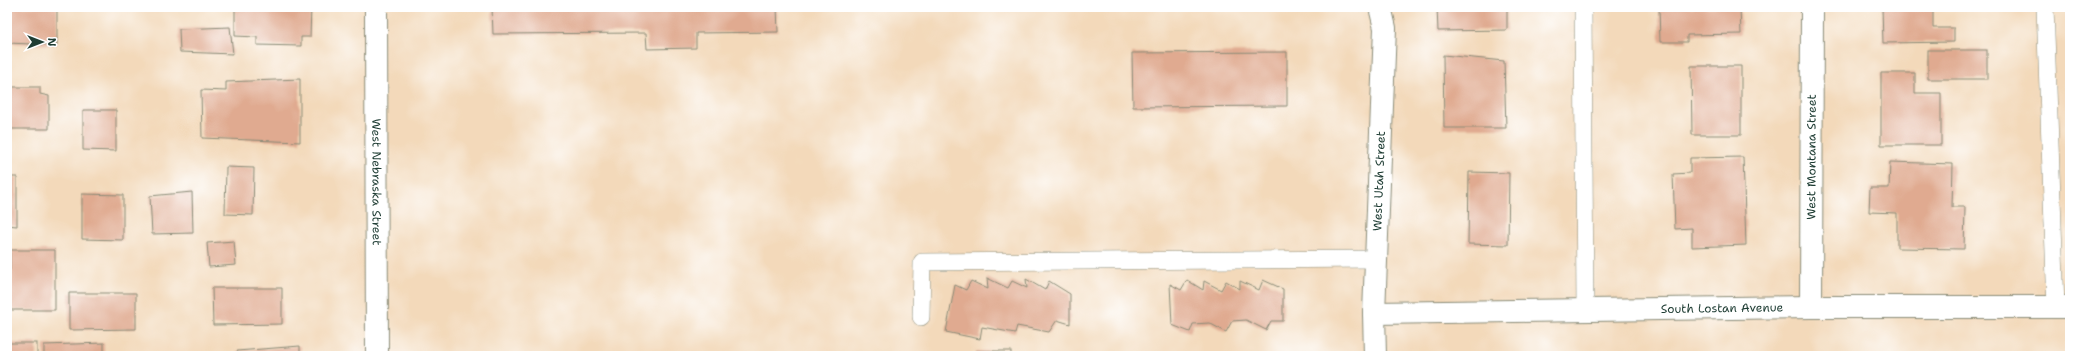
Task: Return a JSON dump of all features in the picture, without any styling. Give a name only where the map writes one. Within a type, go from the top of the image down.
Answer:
[{"type":"street","name":"West Nebraska Street","points":[[376,7],[377,356]]},
{"type":"street","name":"West Utah Street","points":[[1375,356],[1374,313],[1385,28],[1380,7]]},
{"type":"street","name":"West Montana Street","points":[[1811,307],[1812,7]]},
{"type":"street","name":"South Lostan Avenue","points":[[1374,313],[1811,307],[2063,307]]},
{"type":"lane","points":[[1583,7],[1585,310]]},
{"type":"lane","points":[[2045,7],[2063,307]]},
{"type":"lane","points":[[921,317],[922,262],[1376,259]]},
{"type":"building","points":[[7,7],[57,7],[57,45],[7,43]]},
{"type":"building","points":[[235,7],[311,7],[310,37],[301,37],[301,46],[257,45],[257,37],[235,36]]},
{"type":"building","points":[[492,7],[777,7],[778,32],[696,33],[696,48],[647,49],[646,33],[493,34]]},
{"type":"building","points":[[1437,7],[1507,7],[1507,30],[1438,31]]},
{"type":"building","points":[[1659,7],[1740,7],[1741,34],[1687,35],[1687,42],[1660,42]]},
{"type":"building","points":[[1882,7],[1933,7],[1933,28],[1954,28],[1954,42],[1883,43]]},
{"type":"building","points":[[230,27],[233,54],[180,52],[179,29]]},
{"type":"building","points":[[1928,50],[1987,50],[1987,79],[1928,79]]},
{"type":"building","points":[[1287,52],[1287,106],[1133,107],[1132,53]]},
{"type":"building","points":[[1443,55],[1504,61],[1506,128],[1444,128]]},
{"type":"building","points":[[1691,66],[1741,66],[1741,135],[1692,135]]},
{"type":"building","points":[[1881,73],[1915,73],[1915,93],[1941,93],[1941,145],[1881,145]]},
{"type":"building","points":[[300,79],[300,142],[202,138],[201,90],[226,91],[226,82]]},
{"type":"building","points":[[7,87],[40,87],[40,94],[49,96],[49,129],[7,129]]},
{"type":"building","points":[[83,110],[116,110],[116,151],[83,150]]},
{"type":"building","points":[[1743,157],[1746,245],[1692,247],[1692,228],[1675,229],[1673,174],[1690,173],[1690,158]]},
{"type":"building","points":[[1890,162],[1953,164],[1952,207],[1965,207],[1964,249],[1897,248],[1897,213],[1869,212],[1870,188],[1889,188]]},
{"type":"building","points":[[226,167],[254,168],[253,215],[225,214]]},
{"type":"building","points":[[1469,172],[1509,173],[1508,245],[1468,244]]},
{"type":"building","points":[[7,177],[17,177],[17,226],[7,225]]},
{"type":"building","points":[[192,192],[193,233],[152,234],[150,196]]},
{"type":"building","points":[[82,194],[123,195],[123,240],[82,239]]},
{"type":"building","points":[[234,241],[236,265],[209,267],[207,243]]},
{"type":"building","points":[[10,250],[55,250],[55,310],[7,310],[7,270],[10,270]]},
{"type":"building","points":[[987,278],[1008,288],[1012,281],[1027,288],[1026,279],[1045,290],[1049,281],[1070,294],[1070,324],[1057,320],[1049,332],[1017,326],[1015,333],[982,327],[980,339],[946,332],[955,285],[966,290],[971,281],[988,289]]},
{"type":"building","points":[[1187,280],[1203,290],[1204,281],[1221,290],[1226,281],[1240,289],[1240,281],[1259,290],[1263,280],[1283,289],[1283,321],[1271,321],[1266,330],[1246,320],[1232,321],[1226,332],[1209,323],[1193,324],[1190,332],[1172,325],[1170,284],[1181,290]]},
{"type":"building","points":[[212,288],[282,288],[282,324],[213,325]]},
{"type":"building","points":[[69,293],[136,293],[136,329],[69,330]]},
{"type":"building","points":[[7,343],[37,343],[37,356],[7,356]]},
{"type":"building","points":[[104,343],[104,356],[44,356],[44,345]]},
{"type":"building","points":[[300,346],[300,356],[237,356],[237,351]]},
{"type":"building","points":[[976,351],[1011,351],[1011,356],[976,356]]}]
